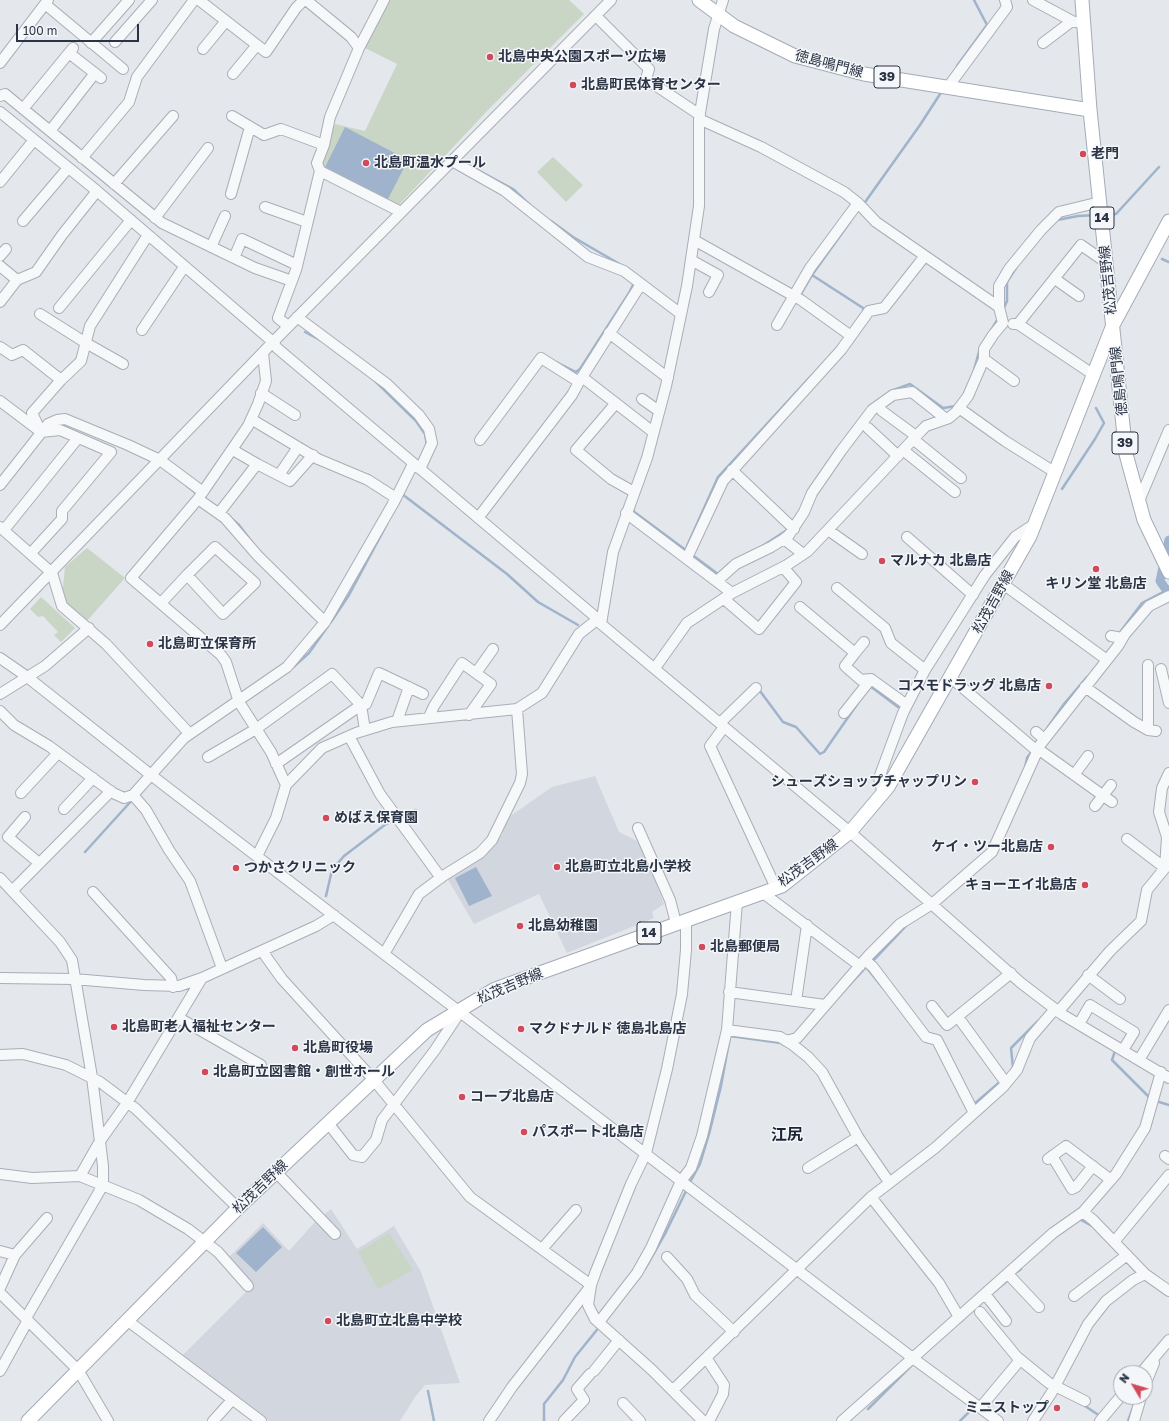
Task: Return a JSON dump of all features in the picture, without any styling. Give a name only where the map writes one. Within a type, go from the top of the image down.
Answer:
[{"type":"main road","name":"徳島鳴門線","points":[[699,0],[734,26],[795,56],[864,74],[1090,110]]},
{"type":"main road","name":"松茂吉野線","points":[[28,1421],[238,1208],[427,1030],[495,989],[782,886],[850,832],[888,788],[1036,523],[1113,325],[1090,110],[1078,23],[1082,0]]},
{"type":"main road","points":[[1113,325],[1169,221]]},
{"type":"main road","name":"徳島鳴門線","points":[[1113,325],[1126,454],[1144,520],[1168,570]]},
{"type":"street","points":[[91,43],[129,0]]},
{"type":"street","points":[[115,42],[152,0]]},
{"type":"street","points":[[82,158],[128,102],[137,77],[194,0]]},
{"type":"street","points":[[199,0],[266,52],[296,8],[305,0],[350,37],[359,48]]},
{"type":"street","points":[[288,326],[278,318],[297,265],[320,171],[317,163],[324,144],[330,117],[359,48],[384,0]]},
{"type":"street","points":[[1,624],[52,573],[288,326],[612,0]]},
{"type":"street","points":[[257,856],[276,818],[286,785],[322,748],[349,736],[397,721],[517,710],[542,693],[579,634],[599,622],[613,552],[647,458],[668,378],[681,314],[699,206],[699,117],[708,59],[718,14],[723,0]]},
{"type":"street","points":[[948,87],[1007,7],[1005,0]]},
{"type":"street","points":[[1034,0],[1078,23]]},
{"type":"street","points":[[0,63],[46,2],[91,43],[124,69]]},
{"type":"street","points":[[596,16],[649,69],[646,79],[699,117],[788,161],[844,192],[858,203],[876,222],[924,257],[999,307]]},
{"type":"street","points":[[204,49],[226,21]]},
{"type":"street","points":[[1043,43],[1078,23]]},
{"type":"street","points":[[233,74],[257,45]]},
{"type":"street","points":[[23,109],[71,50],[98,76],[50,131]]},
{"type":"street","points":[[0,96],[5,94],[162,223],[255,268],[292,281]]},
{"type":"street","points":[[0,112],[97,191],[273,342],[277,348],[599,622],[850,832],[1011,974],[1057,1010],[1165,1075],[1145,1128],[1111,1180],[1083,1212],[1053,1233],[1008,1274],[987,1297],[959,1317],[914,1359],[842,1421]]},
{"type":"street","points":[[114,184],[173,116]]},
{"type":"street","points":[[232,116],[264,135],[281,130],[324,144]]},
{"type":"street","points":[[231,194],[250,127]]},
{"type":"street","points":[[0,182],[4,169],[34,140]]},
{"type":"street","points":[[155,218],[208,148]]},
{"type":"street","points":[[452,161],[505,191],[588,257],[624,271],[681,314]]},
{"type":"street","points":[[23,221],[68,168]]},
{"type":"street","points":[[320,171],[401,212]]},
{"type":"street","points":[[0,302],[17,280],[36,272],[62,235],[97,191]]},
{"type":"street","points":[[1003,323],[999,307],[999,286],[1009,269],[1041,230],[1059,212],[1100,202]]},
{"type":"street","points":[[777,325],[797,297],[810,268],[858,203]]},
{"type":"street","points":[[265,207],[307,222]]},
{"type":"street","points":[[211,247],[225,216]]},
{"type":"street","points":[[59,308],[130,220]]},
{"type":"street","points":[[41,432],[32,413],[61,380],[81,361],[90,326],[148,235]]},
{"type":"street","points":[[234,258],[242,239],[297,265]]},
{"type":"street","points":[[694,240],[797,297],[851,336]]},
{"type":"street","points":[[1018,324],[1081,245],[1107,263]]},
{"type":"street","points":[[687,558],[723,480],[841,350],[869,311],[884,308],[924,257]]},
{"type":"street","points":[[691,260],[718,275],[709,292]]},
{"type":"street","points":[[0,266],[17,280]]},
{"type":"street","points":[[142,330],[184,267]]},
{"type":"street","points":[[1055,278],[1079,296]]},
{"type":"street","points":[[478,518],[563,408],[641,284]]},
{"type":"street","points":[[40,314],[123,364]]},
{"type":"street","points":[[0,710],[14,725],[58,753],[111,791],[124,798],[133,794],[189,733],[239,702],[287,667],[325,622],[396,498],[432,443],[429,429],[419,415],[387,384],[297,317]]},
{"type":"street","points":[[1003,323],[1018,324],[1094,375]]},
{"type":"street","points":[[655,668],[687,623],[728,596],[783,567],[803,554],[828,530],[926,426],[946,419],[959,408],[968,396],[984,359],[984,349],[1003,323]]},
{"type":"street","points":[[609,333],[668,378]]},
{"type":"street","points":[[0,347],[12,355],[23,350],[61,380]]},
{"type":"street","points":[[263,353],[266,380],[262,393],[251,419],[233,450],[200,495],[131,578],[221,655],[226,662],[239,702],[276,764],[286,785]]},
{"type":"street","points":[[480,440],[540,358],[580,379],[616,403],[653,432]]},
{"type":"street","points":[[984,359],[1014,381]]},
{"type":"street","points":[[717,582],[736,564],[771,548],[784,539],[794,528],[804,512],[812,493],[840,452],[872,410],[893,395],[912,392],[946,419]]},
{"type":"street","points":[[262,393],[295,415]]},
{"type":"street","points":[[642,399],[659,411]]},
{"type":"street","points":[[0,401],[41,432],[60,430],[111,452],[62,511],[62,519],[31,554]]},
{"type":"street","points":[[616,403],[576,450],[610,479],[634,492]]},
{"type":"street","points":[[959,408],[1004,441],[1056,473]]},
{"type":"street","points":[[868,428],[901,453],[960,482],[915,438],[882,411]]},
{"type":"street","points":[[0,485],[48,424],[57,420],[65,419],[128,445],[160,460],[200,495],[221,510],[325,622]]},
{"type":"street","points":[[251,419],[318,459],[368,480],[396,498]]},
{"type":"street","points":[[1139,501],[1169,430]]},
{"type":"street","points":[[78,438],[2,528],[52,573],[62,606],[89,628],[189,733]]},
{"type":"street","points":[[279,475],[298,447]]},
{"type":"street","points":[[233,450],[290,481],[313,455]]},
{"type":"street","points":[[221,510],[257,464]]},
{"type":"street","points":[[732,470],[794,528]]},
{"type":"street","points":[[626,513],[717,582],[759,629],[796,582],[783,567]]},
{"type":"street","points":[[883,794],[879,778],[903,712],[925,670],[985,575],[1016,537],[1036,523]]},
{"type":"street","points":[[828,530],[862,554]]},
{"type":"street","points":[[907,538],[973,595]]},
{"type":"street","points":[[784,539],[803,554]]},
{"type":"street","points":[[160,603],[215,547],[255,583],[223,614],[187,576]]},
{"type":"street","points":[[1003,584],[1103,657]]},
{"type":"street","points":[[837,588],[885,628],[891,643],[925,670]]},
{"type":"street","points":[[786,1041],[797,1038],[825,1005],[900,924],[932,904],[992,852],[1035,748],[1044,739],[1085,687],[1103,657],[1122,638],[1149,606],[1167,597]]},
{"type":"street","points":[[800,607],[855,653]]},
{"type":"street","points":[[0,694],[26,676],[45,666],[89,628]]},
{"type":"street","points":[[1111,636],[1122,638]]},
{"type":"street","points":[[864,642],[845,666],[861,680],[871,678],[907,705]]},
{"type":"street","points":[[476,673],[493,649]]},
{"type":"street","points":[[0,658],[26,676],[151,775],[686,1185],[914,1359],[998,1421]]},
{"type":"street","points":[[429,717],[434,706],[462,663],[491,684],[469,715]]},
{"type":"street","points":[[1085,687],[1152,730],[1148,665]]},
{"type":"street","points":[[1161,669],[1169,703]]},
{"type":"street","points":[[276,764],[361,705],[366,704],[379,672],[423,694]]},
{"type":"street","points":[[208,757],[256,729],[332,674],[361,705],[366,730]]},
{"type":"street","points":[[950,677],[1035,748],[1112,802]]},
{"type":"street","points":[[844,713],[871,678]]},
{"type":"street","points":[[397,721],[409,686]]},
{"type":"street","points":[[756,688],[722,725],[710,746],[776,888]]},
{"type":"street","points":[[384,954],[420,894],[441,878],[480,853],[492,840],[520,783],[522,774],[517,710]]},
{"type":"street","points":[[1036,732],[1044,739]]},
{"type":"street","points":[[349,736],[380,794],[441,878]]},
{"type":"street","points":[[21,793],[58,753]]},
{"type":"street","points":[[1074,774],[1088,756]]},
{"type":"street","points":[[673,1390],[707,1359],[872,1197],[889,1182],[936,1148],[1006,1083],[1017,1070],[1030,1038],[1110,951],[1141,921],[1147,890],[1165,868],[1167,837],[1159,812],[1162,788],[1169,773]]},
{"type":"street","points":[[64,810],[93,778]]},
{"type":"street","points":[[1095,806],[1111,785]]},
{"type":"street","points":[[12,890],[111,791]]},
{"type":"street","points":[[133,794],[146,810],[169,850],[190,881],[222,968]]},
{"type":"street","points":[[25,817],[8,837],[39,863]]},
{"type":"street","points":[[638,828],[681,922],[686,950],[682,994],[646,1153],[631,1184],[591,1285],[588,1305],[599,1322],[673,1390],[703,1421]]},
{"type":"street","points":[[1127,839],[1165,868]]},
{"type":"street","points":[[0,878],[67,951],[72,960],[74,979],[92,1078],[100,1141],[103,1185],[27,1319],[0,1371]]},
{"type":"street","points":[[93,892],[171,978],[173,987]]},
{"type":"street","points":[[762,893],[863,963],[873,967],[926,1037],[937,1040],[974,1113]]},
{"type":"street","points":[[599,1322],[637,1272],[686,1185],[692,1168],[702,1136],[727,1030],[737,902]]},
{"type":"street","points":[[0,978],[74,979],[173,987],[202,978],[316,926],[334,915]]},
{"type":"street","points":[[796,1001],[807,925]]},
{"type":"street","points":[[262,951],[282,979],[374,1079],[470,1197],[591,1285]]},
{"type":"street","points":[[932,1006],[947,1025],[1011,974]]},
{"type":"street","points":[[1088,975],[1120,999]]},
{"type":"street","points":[[80,1176],[100,1141],[127,1103],[202,978]]},
{"type":"street","points":[[729,992],[825,1005]]},
{"type":"street","points":[[1079,1024],[1090,1005],[1134,1032],[1123,1050]]},
{"type":"street","points":[[328,1122],[353,1155],[362,1157],[376,1140],[382,1120],[452,1027],[459,1011]]},
{"type":"street","points":[[1139,1060],[1169,1011]]},
{"type":"street","points":[[958,1016],[1006,1083]]},
{"type":"street","points":[[179,1018],[261,1065]]},
{"type":"street","points":[[727,1030],[780,1038],[808,1057],[822,1072],[858,1137],[889,1182]]},
{"type":"street","points":[[0,1054],[23,1054],[66,1065],[92,1078],[127,1103],[238,1208]]},
{"type":"street","points":[[808,1168],[858,1137]]},
{"type":"street","points":[[1093,1166],[1076,1187],[1072,1189],[1050,1158],[1066,1146],[1093,1166],[1111,1180]]},
{"type":"street","points":[[276,1172],[335,1234]]},
{"type":"street","points":[[0,1174],[32,1178],[80,1176],[139,1200],[188,1229],[218,1252],[248,1286]]},
{"type":"street","points":[[1114,1242],[1169,1175]]},
{"type":"street","points":[[872,1197],[939,1284],[959,1317]]},
{"type":"street","points":[[542,1249],[576,1210]]},
{"type":"street","points":[[1083,1212],[1127,1255],[1144,1274],[1169,1291]]},
{"type":"street","points":[[0,1288],[15,1255],[47,1218]]},
{"type":"street","points":[[0,1251],[15,1255]]},
{"type":"street","points":[[1074,1296],[1090,1282],[1127,1255]]},
{"type":"street","points":[[667,1257],[687,1279],[695,1295],[734,1332]]},
{"type":"street","points":[[1008,1274],[1039,1307]]},
{"type":"street","points":[[1033,1421],[1056,1386],[1088,1324],[1106,1301],[1133,1280],[1144,1274]]},
{"type":"street","points":[[490,1421],[512,1387],[591,1285]]},
{"type":"street","points":[[0,1293],[78,1370],[108,1421]]},
{"type":"street","points":[[987,1297],[1006,1321]]},
{"type":"street","points":[[980,1312],[1020,1360],[1049,1383],[1085,1401]]},
{"type":"street","points":[[128,1321],[261,1421]]},
{"type":"street","points":[[564,1421],[584,1400],[577,1389],[619,1340]]},
{"type":"street","points":[[1148,1365],[1169,1340]]},
{"type":"street","points":[[1153,1367],[1161,1349]]},
{"type":"street","points":[[707,1359],[724,1385],[724,1394],[709,1421]]},
{"type":"street","points":[[977,1406],[1020,1360]]},
{"type":"street","points":[[213,1421],[232,1400]]},
{"type":"street","points":[[623,1403],[640,1421]]},
{"type":"street","points":[[1102,1419],[1114,1405]]},
{"type":"street","points":[[1134,1421],[1139,1405]]},
{"type":"shaded area","name":"北島町立北島小学校","points":[[595,776],[619,832],[641,843],[664,904],[652,912],[654,918],[567,953],[539,894],[474,924],[447,878],[482,856],[502,835],[506,819],[552,787]]},
{"type":"shaded area","name":"北島町立北島中学校","points":[[331,1209],[357,1249],[394,1226],[421,1272],[460,1383],[425,1385],[415,1397],[400,1421],[269,1421],[181,1357],[253,1285],[228,1258],[263,1223],[289,1251],[314,1223]]},
{"type":"green space","points":[[389,0],[569,0],[584,14],[487,111],[398,206],[320,165],[335,124],[365,131],[397,64],[365,48]]},
{"type":"green space","points":[[553,157],[583,185],[566,202],[537,172]]},
{"type":"green space","points":[[87,548],[125,578],[86,622],[66,605],[62,597],[65,567]]},
{"type":"green space","points":[[41,597],[75,628],[61,642],[54,635],[58,632],[43,616],[38,617],[30,609]]},
{"type":"green space","points":[[389,1233],[413,1270],[378,1289],[358,1252]]},
{"type":"water","name":"北島町温水プール","points":[[345,127],[408,160],[388,199],[325,167]]},
{"type":"water","points":[[476,867],[492,896],[469,906],[455,878]]},
{"type":"water","points":[[263,1227],[282,1247],[256,1272],[236,1253]]},
{"type":"waterway","points":[[957,66],[987,25],[974,0]]},
{"type":"waterway","points":[[863,205],[920,125],[942,91]]},
{"type":"waterway","points":[[472,167],[513,189],[531,206]]},
{"type":"waterway","points":[[1104,214],[1116,214],[1159,167]]},
{"type":"waterway","points":[[1057,220],[1078,216],[1097,215]]},
{"type":"waterway","points":[[551,221],[573,237],[623,266]]},
{"type":"waterway","points":[[799,297],[812,275],[850,222]]},
{"type":"waterway","points":[[1162,259],[1169,262]]},
{"type":"waterway","points":[[1003,310],[1007,301],[1007,282],[1016,268]]},
{"type":"waterway","points":[[812,275],[863,308],[864,312]]},
{"type":"waterway","points":[[556,362],[576,372],[580,369],[629,293],[633,285],[633,281]]},
{"type":"waterway","points":[[990,332],[999,317]]},
{"type":"waterway","points":[[305,332],[320,340]]},
{"type":"waterway","points":[[974,370],[980,348]]},
{"type":"waterway","points":[[687,546],[718,477],[811,376]]},
{"type":"waterway","points":[[372,378],[416,421],[425,434],[427,445]]},
{"type":"waterway","points":[[891,391],[910,384],[943,408],[956,406]]},
{"type":"waterway","points":[[1062,489],[1104,423],[1096,408]]},
{"type":"waterway","points":[[187,486],[197,494]]},
{"type":"waterway","points":[[402,494],[507,574],[538,602],[578,625]]},
{"type":"waterway","points":[[634,508],[633,511],[687,551]]},
{"type":"waterway","points":[[232,519],[239,525],[252,542]]},
{"type":"waterway","points":[[331,622],[349,595],[387,524]]},
{"type":"waterway","points":[[761,547],[787,530]]},
{"type":"waterway","points":[[1169,540],[1160,581],[1169,594]]},
{"type":"waterway","points":[[691,554],[718,574],[730,563]]},
{"type":"waterway","points":[[1118,635],[1142,603],[1167,590]]},
{"type":"waterway","points":[[290,670],[309,653],[328,626]]},
{"type":"waterway","points":[[1048,727],[1064,704],[1087,677]]},
{"type":"waterway","points":[[870,686],[898,707]]},
{"type":"waterway","points":[[758,692],[760,691],[783,722],[796,727],[820,754],[824,752],[858,703]]},
{"type":"waterway","points":[[1025,768],[1027,758],[1032,751]]},
{"type":"waterway","points":[[85,852],[133,799]]},
{"type":"waterway","points":[[401,817],[416,810]]},
{"type":"waterway","points":[[326,896],[332,870],[344,856],[386,824],[395,820]]},
{"type":"waterway","points":[[872,962],[906,926]]},
{"type":"waterway","points":[[843,992],[868,965]]},
{"type":"waterway","points":[[866,967],[883,988]]},
{"type":"waterway","points":[[1011,1070],[1013,1068],[1011,1048],[1038,1021]]},
{"type":"waterway","points":[[689,1184],[700,1164],[709,1134],[721,1086],[730,1036],[781,1043]]},
{"type":"waterway","points":[[1114,1050],[1112,1060],[1150,1098]]},
{"type":"waterway","points":[[973,1105],[1001,1081]]},
{"type":"waterway","points":[[1156,1101],[1169,1105]]},
{"type":"waterway","points":[[645,1269],[665,1234],[687,1189]]},
{"type":"waterway","points":[[1081,1220],[1094,1227]]},
{"type":"waterway","points":[[1125,1260],[1138,1274]]},
{"type":"waterway","points":[[1017,1272],[1021,1269]]},
{"type":"waterway","points":[[990,1295],[1007,1281]]},
{"type":"waterway","points":[[544,1421],[544,1404],[563,1380],[575,1357],[600,1326]]},
{"type":"waterway","points":[[868,1409],[911,1366]]},
{"type":"waterway","points":[[428,1391],[434,1421]]},
{"type":"waterway","points":[[1082,1404],[1100,1416]]},
{"type":"waterway","points":[[1128,1421],[1134,1405]]},
{"type":"waterway","points":[[960,1421],[974,1407]]},
{"type":"place","name":"北島中央公園スポーツ広場","points":[[490,57]]},
{"type":"place","name":"北島町民体育センター","points":[[573,85]]},
{"type":"place","name":"老門","points":[[1083,154]]},
{"type":"place","name":"北島町温水プール","points":[[366,163]]},
{"type":"place","name":"マルナカ 北島店","points":[[882,561]]},
{"type":"place","name":"キリン堂 北島店","points":[[1096,569]]},
{"type":"place","name":"北島町立保育所","points":[[150,644]]},
{"type":"place","name":"コスモドラッグ 北島店","points":[[1049,686]]},
{"type":"place","name":"シューズショップチャップリン","points":[[975,782]]},
{"type":"place","name":"めばえ保育園","points":[[326,818]]},
{"type":"place","name":"ケイ・ツー北島店","points":[[1051,847]]},
{"type":"place","name":"北島町立北島小学校","points":[[557,867]]},
{"type":"place","name":"つかさクリニック","points":[[236,868]]},
{"type":"place","name":"キョーエイ北島店","points":[[1085,885]]},
{"type":"place","name":"北島幼稚園","points":[[520,926]]},
{"type":"place","name":"北島郵便局","points":[[702,947]]},
{"type":"place","name":"北島町老人福祉センター","points":[[114,1027]]},
{"type":"place","name":"マクドナルド 徳島北島店","points":[[521,1029]]},
{"type":"place","name":"北島町役場","points":[[295,1048]]},
{"type":"place","name":"北島町立図書館・創世ホール","points":[[205,1072]]},
{"type":"place","name":"コープ北島店","points":[[462,1097]]},
{"type":"place","name":"パスポート北島店","points":[[524,1132]]},
{"type":"place","name":"北島町立北島中学校","points":[[328,1321]]},
{"type":"place","name":"ミニストップ","points":[[1057,1408]]},
{"type":"district","name":"江尻","points":[[787,1135]]}]
